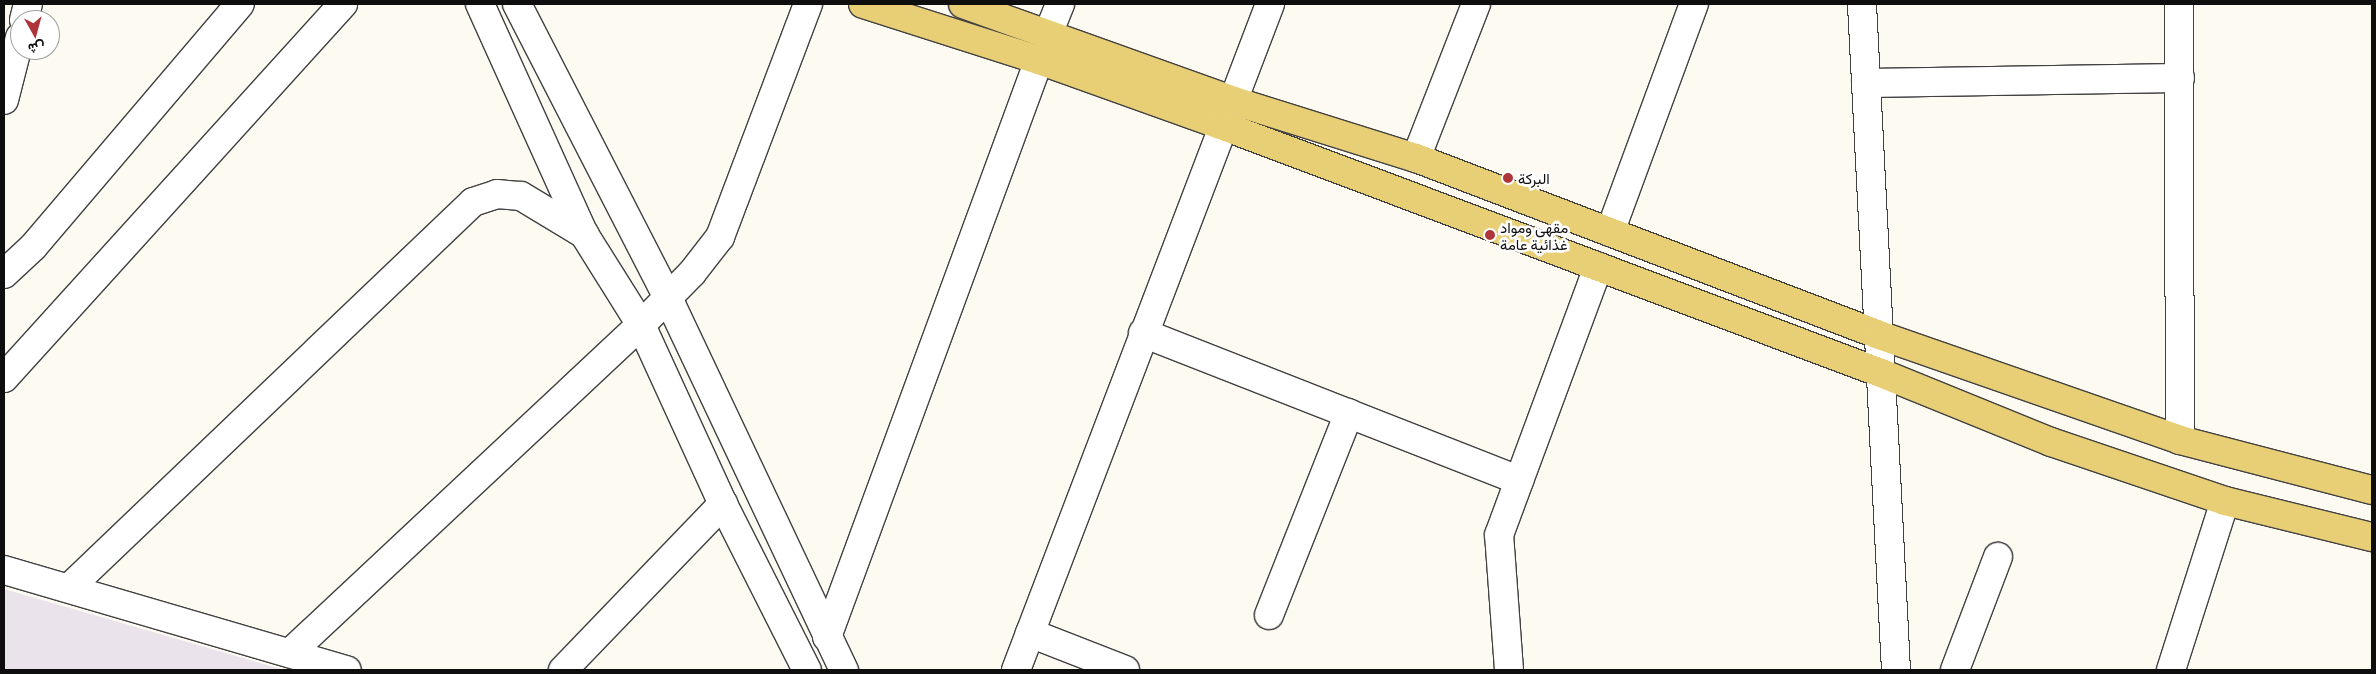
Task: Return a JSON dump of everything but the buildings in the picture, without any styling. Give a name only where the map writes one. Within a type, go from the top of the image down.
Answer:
[{"type":"main road","points":[[863,4],[1039,60],[1221,125],[1881,373],[2052,442],[2225,500],[2372,537]]},
{"type":"main road","points":[[963,4],[1234,101],[1416,158],[1879,335],[2180,440],[2372,490]]},
{"type":"street","points":[[4,274],[33,248],[240,4]]},
{"type":"street","points":[[4,378],[343,4]]},
{"type":"street","points":[[480,4],[584,234],[641,326],[723,504],[807,670]]},
{"type":"street","points":[[517,4],[668,298],[844,670]]},
{"type":"street","points":[[290,653],[641,326],[668,298],[720,237],[808,4]]},
{"type":"street","points":[[1048,34],[1060,4]]},
{"type":"street","points":[[1016,670],[1221,125],[1234,101],[1270,4]]},
{"type":"street","points":[[1416,158],[1476,4]]},
{"type":"street","points":[[1610,232],[1694,4]]},
{"type":"street","points":[[1862,4],[1896,670]]},
{"type":"street","points":[[2179,4],[2180,440]]},
{"type":"street","points":[[4,100],[14,60]]},
{"type":"street","points":[[827,637],[1039,60]]},
{"type":"street","points":[[1866,83],[2180,78]]},
{"type":"street","points":[[70,586],[473,202],[496,194],[521,196],[584,234]]},
{"type":"street","points":[[1509,670],[1499,535],[1598,266]]},
{"type":"street","points":[[1143,332],[1519,480]]},
{"type":"street","points":[[1269,614],[1349,413]]},
{"type":"street","points":[[2171,670],[2225,500]]},
{"type":"street","points":[[563,670],[723,504]]},
{"type":"street","points":[[1955,670],[1998,557]]},
{"type":"street","points":[[4,570],[70,586],[347,670]]},
{"type":"street","points":[[1030,633],[1125,670]]},
{"type":"shaded area","points":[[4,589],[281,669],[281,670],[4,670]]},
{"type":"place","name":"البركة","points":[[1508,178]]},
{"type":"place","name":"مقهى ومواد غذائية عامة","points":[[1490,235]]}]
